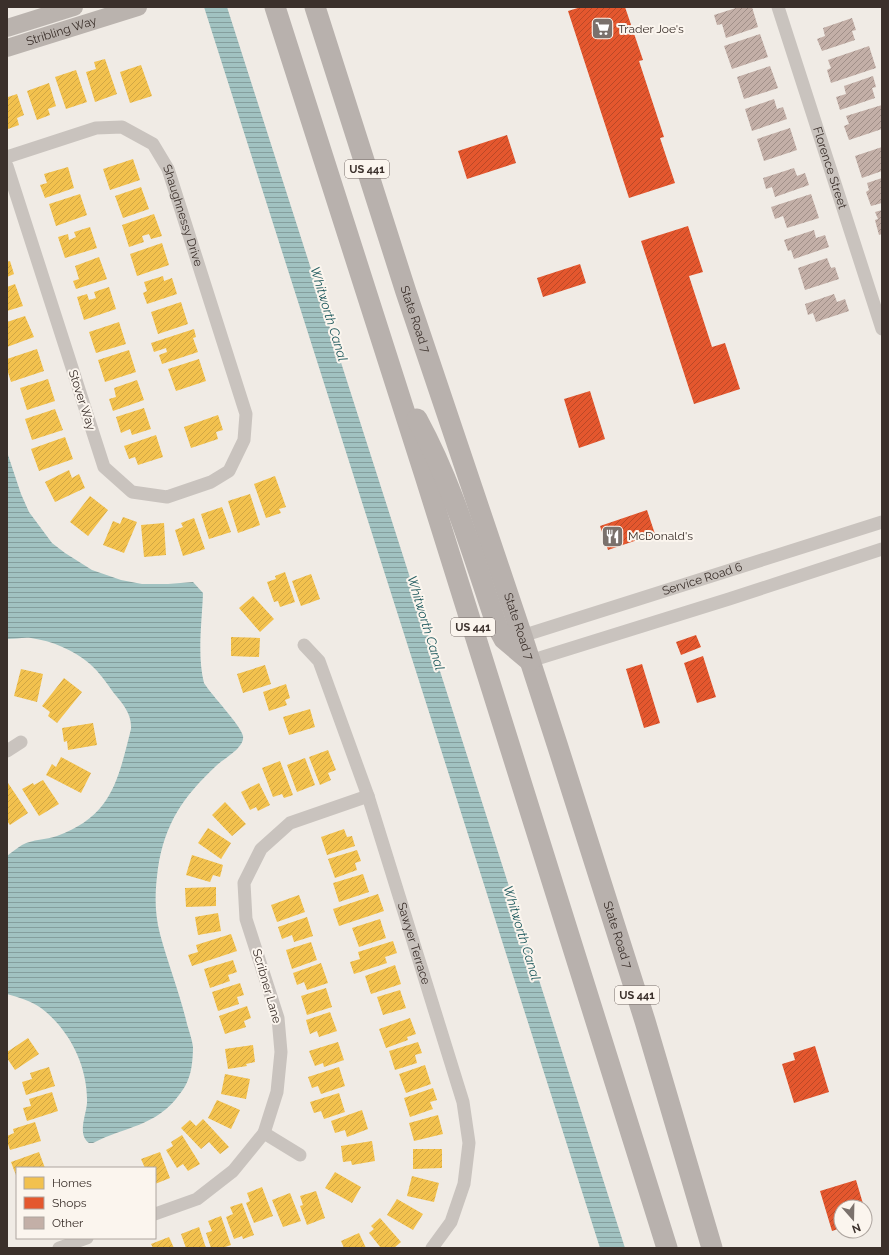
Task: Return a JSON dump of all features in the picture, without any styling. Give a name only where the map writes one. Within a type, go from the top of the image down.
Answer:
[{"type":"main road","name":"US 441","points":[[275,7],[537,829],[667,1248]]},
{"type":"main road","name":"State Road 7","points":[[315,7],[406,292],[522,636],[646,1021],[712,1248]]},
{"type":"main road","points":[[394,377],[432,447],[447,482],[497,626],[504,639],[530,661]]},
{"type":"street","name":"Stribling Way","points":[[7,28],[74,7]]},
{"type":"street","name":"Stribling Way","points":[[7,48],[138,7]]},
{"type":"street","name":"Florence Street","points":[[778,7],[882,329]]},
{"type":"street","name":"Shaughnessy Drive","points":[[7,157],[96,128],[122,127],[153,144],[168,169],[246,414],[244,440]]},
{"type":"street","name":"Stover Way","points":[[7,166],[104,467],[132,492],[167,497],[211,482],[230,471],[244,440]]},
{"type":"street","name":"Service Road 6","points":[[522,636],[882,522]]},
{"type":"street","points":[[530,661],[729,599],[882,549]]},
{"type":"street","name":"Sawyer Terrace","points":[[304,645],[319,662],[368,796],[463,1102],[469,1143],[464,1184],[451,1222],[432,1248]]},
{"type":"street","points":[[7,751],[21,742]]},
{"type":"street","name":"Scribner Lane","points":[[156,1214],[197,1199],[233,1171],[264,1133],[277,1092],[281,1052],[278,1018],[246,919],[244,883],[261,849],[290,823],[368,796]]},
{"type":"street","points":[[264,1133],[300,1155]]},
{"type":"street","points":[[59,1248],[84,1239]]},
{"type":"water","name":"Whitworth Canal","points":[[204,7],[227,7],[625,1248],[600,1248]]},
{"type":"water","points":[[7,452],[21,494],[29,512],[52,543],[65,553],[92,570],[121,580],[142,584],[193,582],[203,593],[200,650],[204,683],[237,724],[243,736],[241,745],[204,777],[177,812],[165,837],[158,868],[156,901],[158,926],[193,1047],[192,1067],[188,1080],[179,1095],[161,1113],[139,1125],[93,1143],[89,1143],[83,1135],[83,1124],[87,1103],[86,1089],[81,1063],[69,1038],[61,1027],[41,1008],[29,1001],[7,994],[7,856],[18,847],[26,843],[57,836],[75,828],[90,818],[101,807],[110,794],[122,764],[131,724],[123,705],[93,667],[77,654],[39,639],[7,639]]},
{"type":"building: Homes","points":[[105,59],[117,94],[95,102],[86,72],[96,69],[94,62]]},
{"type":"building: Homes","points":[[141,65],[152,96],[130,103],[120,72]]},
{"type":"building: Homes","points":[[76,70],[87,102],[66,109],[55,77]]},
{"type":"building: Homes","points":[[49,83],[56,106],[48,109],[50,115],[37,120],[27,91]]},
{"type":"building: Homes","points":[[7,93],[8,97],[17,94],[24,115],[17,118],[19,125],[8,129]]},
{"type":"building: Homes","points":[[133,159],[140,180],[110,190],[103,169]]},
{"type":"building: Homes","points":[[68,167],[74,188],[45,198],[40,185],[47,183],[44,174]]},
{"type":"building: Homes","points":[[141,187],[149,209],[123,218],[115,196]]},
{"type":"building: Homes","points":[[80,194],[87,215],[56,226],[49,204]]},
{"type":"building: Homes","points":[[154,214],[162,236],[151,239],[149,234],[142,236],[144,242],[129,247],[122,225]]},
{"type":"building: Homes","points":[[90,227],[97,248],[65,258],[58,237],[68,234],[69,240],[76,237],[74,232]]},
{"type":"building: Homes","points":[[162,243],[169,265],[137,276],[130,254]]},
{"type":"building: Homes","points":[[99,257],[107,279],[76,289],[73,281],[79,279],[75,266]]},
{"type":"building: Homes","points":[[10,261],[14,274],[7,277],[7,262]]},
{"type":"building: Homes","points":[[163,276],[164,281],[172,278],[177,294],[147,304],[143,293],[147,291],[144,282]]},
{"type":"building: Homes","points":[[15,284],[23,306],[7,311],[7,287]]},
{"type":"building: Homes","points":[[109,287],[116,309],[84,320],[77,297],[87,294],[89,300],[96,298],[94,292]]},
{"type":"building: Homes","points":[[181,302],[188,324],[158,334],[151,312]]},
{"type":"building: Homes","points":[[25,316],[34,337],[7,347],[7,322]]},
{"type":"building: Homes","points":[[119,322],[126,344],[96,353],[89,332]]},
{"type":"building: Homes","points":[[194,329],[196,337],[193,338],[198,352],[162,364],[159,355],[167,352],[166,348],[154,352],[151,343]]},
{"type":"building: Homes","points":[[37,349],[44,371],[11,382],[7,369],[7,359]]},
{"type":"building: Homes","points":[[129,350],[136,372],[105,382],[98,360]]},
{"type":"building: Homes","points":[[199,359],[206,381],[176,391],[168,369]]},
{"type":"building: Homes","points":[[48,379],[55,401],[27,410],[20,388]]},
{"type":"building: Homes","points":[[137,380],[144,400],[113,411],[109,399],[116,397],[114,388]]},
{"type":"building: Homes","points":[[144,408],[151,429],[132,435],[130,429],[121,433],[116,417]]},
{"type":"building: Homes","points":[[55,409],[63,430],[32,440],[25,419]]},
{"type":"building: Homes","points":[[218,415],[223,430],[216,432],[218,439],[191,448],[184,427]]},
{"type":"building: Homes","points":[[156,435],[163,457],[138,465],[135,457],[129,459],[124,446]]},
{"type":"building: Homes","points":[[65,437],[73,459],[39,471],[31,449]]},
{"type":"building: Homes","points":[[69,470],[72,478],[79,474],[85,488],[55,502],[45,482]]},
{"type":"building: Homes","points":[[275,476],[286,507],[279,509],[281,513],[266,518],[254,484]]},
{"type":"building: Homes","points":[[250,494],[260,525],[238,533],[228,501]]},
{"type":"building: Homes","points":[[90,496],[108,510],[88,536],[70,522]]},
{"type":"building: Homes","points":[[222,507],[231,532],[209,539],[201,514]]},
{"type":"building: Homes","points":[[123,517],[137,522],[124,553],[103,545],[113,521],[120,524]]},
{"type":"building: Homes","points":[[194,518],[205,549],[183,556],[175,530],[183,527],[181,523]]},
{"type":"building: Homes","points":[[164,523],[166,555],[144,557],[141,525]]},
{"type":"building: Homes","points":[[285,572],[295,602],[280,607],[278,601],[274,602],[267,582],[276,579],[275,576]]},
{"type":"building: Homes","points":[[311,574],[320,599],[301,606],[292,581]]},
{"type":"building: Homes","points":[[253,596],[274,619],[260,632],[239,608]]},
{"type":"building: Homes","points":[[231,637],[260,638],[259,657],[231,656]]},
{"type":"building: Homes","points":[[265,665],[271,684],[243,693],[237,674]]},
{"type":"building: Homes","points":[[21,669],[43,674],[37,702],[14,696]]},
{"type":"building: Homes","points":[[64,678],[82,692],[57,723],[48,716],[50,712],[42,706]]},
{"type":"building: Homes","points":[[286,684],[290,698],[285,700],[287,705],[269,711],[263,692]]},
{"type":"building: Homes","points":[[310,709],[315,727],[289,735],[283,717]]},
{"type":"building: Homes","points":[[93,723],[97,745],[68,750],[67,741],[64,742],[62,728]]},
{"type":"building: Homes","points":[[328,750],[336,770],[328,773],[331,780],[320,785],[309,757]]},
{"type":"building: Homes","points":[[61,757],[91,773],[81,793],[46,775],[52,764],[56,767]]},
{"type":"building: Homes","points":[[305,758],[315,785],[297,792],[287,765]]},
{"type":"building: Homes","points":[[280,761],[293,795],[284,798],[282,794],[273,797],[262,768]]},
{"type":"building: Homes","points":[[43,780],[59,804],[39,816],[22,789]]},
{"type":"building: Homes","points":[[8,783],[28,813],[10,825],[7,821]]},
{"type":"building: Homes","points":[[259,783],[270,805],[258,811],[256,807],[250,810],[241,792]]},
{"type":"building: Homes","points":[[225,802],[246,824],[232,836],[212,815]]},
{"type":"building: Homes","points":[[208,828],[231,843],[221,859],[198,843]]},
{"type":"building: Homes","points":[[344,829],[347,837],[352,836],[355,846],[327,855],[321,837]]},
{"type":"building: Homes","points":[[357,850],[361,861],[355,863],[357,870],[335,878],[328,859]]},
{"type":"building: Homes","points":[[192,855],[223,865],[220,877],[213,875],[210,882],[186,875]]},
{"type":"building: Homes","points":[[363,874],[369,892],[339,902],[333,883]]},
{"type":"building: Homes","points":[[216,887],[216,906],[186,907],[185,888]]},
{"type":"building: Homes","points":[[378,894],[384,911],[339,926],[333,909]]},
{"type":"building: Homes","points":[[299,895],[305,912],[277,922],[271,905]]},
{"type":"building: Homes","points":[[218,913],[221,931],[198,935],[195,917]]},
{"type":"building: Homes","points":[[307,917],[313,936],[294,942],[292,935],[282,939],[278,927]]},
{"type":"building: Homes","points":[[380,919],[386,938],[359,947],[352,928]]},
{"type":"building: Homes","points":[[231,934],[237,951],[192,966],[188,955],[198,952],[196,945]]},
{"type":"building: Homes","points":[[393,941],[397,953],[385,957],[387,963],[354,974],[350,962],[360,959],[358,952]]},
{"type":"building: Homes","points":[[311,942],[317,960],[292,969],[286,950]]},
{"type":"building: Homes","points":[[233,960],[237,972],[228,975],[230,981],[210,988],[204,969]]},
{"type":"building: Homes","points":[[321,963],[328,983],[307,990],[304,982],[297,985],[293,973]]},
{"type":"building: Homes","points":[[395,965],[401,984],[371,994],[365,976]]},
{"type":"building: Homes","points":[[240,983],[244,995],[237,997],[239,1004],[218,1011],[212,992]]},
{"type":"building: Homes","points":[[326,988],[332,1007],[307,1015],[301,996]]},
{"type":"building: Homes","points":[[400,990],[406,1008],[383,1015],[377,997]]},
{"type":"building: Homes","points":[[247,1006],[251,1018],[244,1021],[246,1027],[225,1034],[219,1016]]},
{"type":"building: Homes","points":[[330,1012],[337,1031],[319,1037],[317,1031],[310,1034],[306,1020]]},
{"type":"building: Homes","points":[[410,1018],[416,1034],[407,1037],[408,1040],[386,1048],[379,1029]]},
{"type":"building: Homes","points":[[28,1038],[39,1054],[15,1070],[7,1058],[7,1052]]},
{"type":"building: Homes","points":[[338,1042],[344,1060],[324,1067],[323,1063],[315,1066],[309,1051]]},
{"type":"building: Homes","points":[[418,1042],[422,1053],[415,1055],[417,1063],[395,1070],[389,1051]]},
{"type":"building: Homes","points":[[253,1045],[255,1062],[246,1064],[247,1066],[228,1069],[225,1049]]},
{"type":"building: Homes","points":[[425,1065],[431,1084],[406,1093],[399,1074]]},
{"type":"building: Homes","points":[[49,1067],[55,1086],[26,1095],[22,1082],[32,1079],[30,1073]]},
{"type":"building: Homes","points":[[339,1067],[345,1086],[321,1094],[318,1086],[312,1088],[308,1077]]},
{"type":"building: Homes","points":[[225,1074],[250,1079],[246,1099],[221,1094]]},
{"type":"building: Homes","points":[[433,1088],[437,1100],[430,1102],[433,1109],[410,1117],[404,1098]]},
{"type":"building: Homes","points":[[52,1092],[58,1111],[27,1121],[23,1108],[31,1106],[29,1099]]},
{"type":"building: Homes","points":[[339,1093],[345,1112],[324,1119],[321,1111],[314,1113],[310,1102]]},
{"type":"building: Homes","points":[[217,1100],[240,1110],[231,1129],[208,1118]]},
{"type":"building: Homes","points":[[362,1110],[368,1129],[347,1137],[345,1130],[335,1133],[331,1121]]},
{"type":"building: Homes","points":[[438,1115],[443,1134],[414,1141],[409,1123]]},
{"type":"building: Homes","points":[[203,1119],[229,1147],[220,1154],[209,1142],[201,1149],[181,1128],[190,1120],[196,1126]]},
{"type":"building: Homes","points":[[35,1122],[41,1141],[10,1150],[7,1136],[14,1133],[13,1129]]},
{"type":"building: Homes","points":[[182,1135],[200,1164],[188,1171],[183,1164],[177,1168],[166,1150],[173,1146],[171,1142]]},
{"type":"building: Homes","points":[[372,1141],[375,1161],[352,1165],[351,1161],[343,1162],[341,1146]]},
{"type":"building: Homes","points":[[413,1149],[442,1149],[442,1168],[413,1169]]},
{"type":"building: Homes","points":[[39,1152],[45,1167],[16,1167],[16,1175],[11,1162]]},
{"type":"building: Homes","points":[[160,1152],[170,1178],[156,1184],[156,1167],[145,1167],[141,1159]]},
{"type":"building: Homes","points":[[335,1172],[361,1187],[352,1203],[325,1188]]},
{"type":"building: Homes","points":[[412,1176],[439,1183],[434,1202],[407,1196]]},
{"type":"building: Homes","points":[[262,1187],[273,1216],[254,1223],[246,1203],[250,1201],[247,1193]]},
{"type":"building: Homes","points":[[316,1191],[325,1218],[307,1225],[300,1206],[303,1205],[300,1196]]},
{"type":"building: Homes","points":[[290,1193],[301,1221],[283,1227],[272,1200]]},
{"type":"building: Homes","points":[[397,1199],[423,1214],[413,1230],[387,1215]]},
{"type":"building: Homes","points":[[242,1203],[254,1235],[243,1239],[242,1236],[234,1239],[226,1217],[233,1214],[230,1207]]},
{"type":"building: Homes","points":[[221,1216],[231,1245],[222,1248],[211,1248],[206,1233],[212,1231],[208,1221]]},
{"type":"building: Homes","points":[[380,1218],[401,1242],[394,1248],[381,1248],[369,1233],[374,1229],[371,1226]]},
{"type":"building: Homes","points":[[199,1227],[206,1248],[186,1248],[181,1234]]},
{"type":"building: Homes","points":[[359,1233],[366,1248],[344,1248],[341,1241]]},
{"type":"building: Homes","points":[[169,1237],[174,1248],[153,1248],[151,1244]]},
{"type":"building: Shops","points":[[581,7],[625,7],[643,60],[639,61],[664,137],[660,138],[675,183],[629,198],[568,11]]},
{"type":"building: Shops","points":[[507,135],[516,163],[467,179],[458,151]]},
{"type":"building: Shops","points":[[688,226],[703,272],[689,276],[712,347],[725,343],[740,389],[694,404],[641,241]]},
{"type":"building: Shops","points":[[580,264],[586,283],[543,297],[537,278]]},
{"type":"building: Shops","points":[[590,391],[605,439],[579,448],[564,399]]},
{"type":"building: Shops","points":[[647,510],[655,534],[608,550],[600,526]]},
{"type":"building: Shops","points":[[696,635],[701,647],[681,655],[676,642]]},
{"type":"building: Shops","points":[[703,656],[716,697],[697,703],[684,663]]},
{"type":"building: Shops","points":[[642,664],[660,723],[644,728],[626,669]]},
{"type":"building: Shops","points":[[815,1046],[829,1092],[794,1103],[782,1064],[795,1060],[793,1053]]},
{"type":"building: Shops","points":[[856,1180],[862,1199],[833,1199],[832,1231],[820,1191]]},
{"type":"building: Other","points":[[739,7],[752,7],[758,27],[726,38],[722,24],[717,25],[714,15]]},
{"type":"building: Other","points":[[852,18],[856,30],[852,31],[855,40],[822,51],[817,39],[825,36],[823,28]]},
{"type":"building: Other","points":[[760,34],[768,57],[732,69],[724,46]]},
{"type":"building: Other","points":[[869,46],[876,68],[831,83],[827,70],[831,68],[828,60]]},
{"type":"building: Other","points":[[770,66],[778,88],[744,99],[737,77]]},
{"type":"building: Other","points":[[873,76],[876,87],[872,88],[875,98],[840,110],[836,97],[846,94],[844,86]]},
{"type":"building: Other","points":[[774,99],[777,109],[783,107],[787,119],[752,131],[745,109]]},
{"type":"building: Other","points":[[882,105],[882,129],[849,140],[844,126],[849,124],[846,116]]},
{"type":"building: Other","points":[[790,128],[797,150],[764,161],[757,139]]},
{"type":"building: Other","points":[[882,147],[882,171],[862,178],[855,156]]},
{"type":"building: Other","points":[[794,168],[797,176],[805,173],[809,185],[775,197],[772,187],[766,189],[763,178]]},
{"type":"building: Other","points":[[882,178],[882,203],[871,206],[866,192],[869,190],[867,183]]},
{"type":"building: Other","points":[[811,194],[819,218],[787,228],[783,216],[775,219],[771,207]]},
{"type":"building: Other","points":[[882,210],[882,234],[879,235],[875,220],[878,219],[875,212]]},
{"type":"building: Other","points":[[814,230],[816,238],[825,235],[829,247],[794,259],[791,250],[788,251],[784,240]]},
{"type":"building: Other","points":[[827,258],[831,268],[835,267],[839,279],[805,290],[798,268]]},
{"type":"building: Other","points":[[834,294],[837,302],[845,299],[849,311],[816,322],[813,313],[808,315],[805,304]]},
{"type":"place","name":"Trader Joe's","points":[[603,29]]},
{"type":"place","name":"McDonald's","points":[[612,536]]}]
